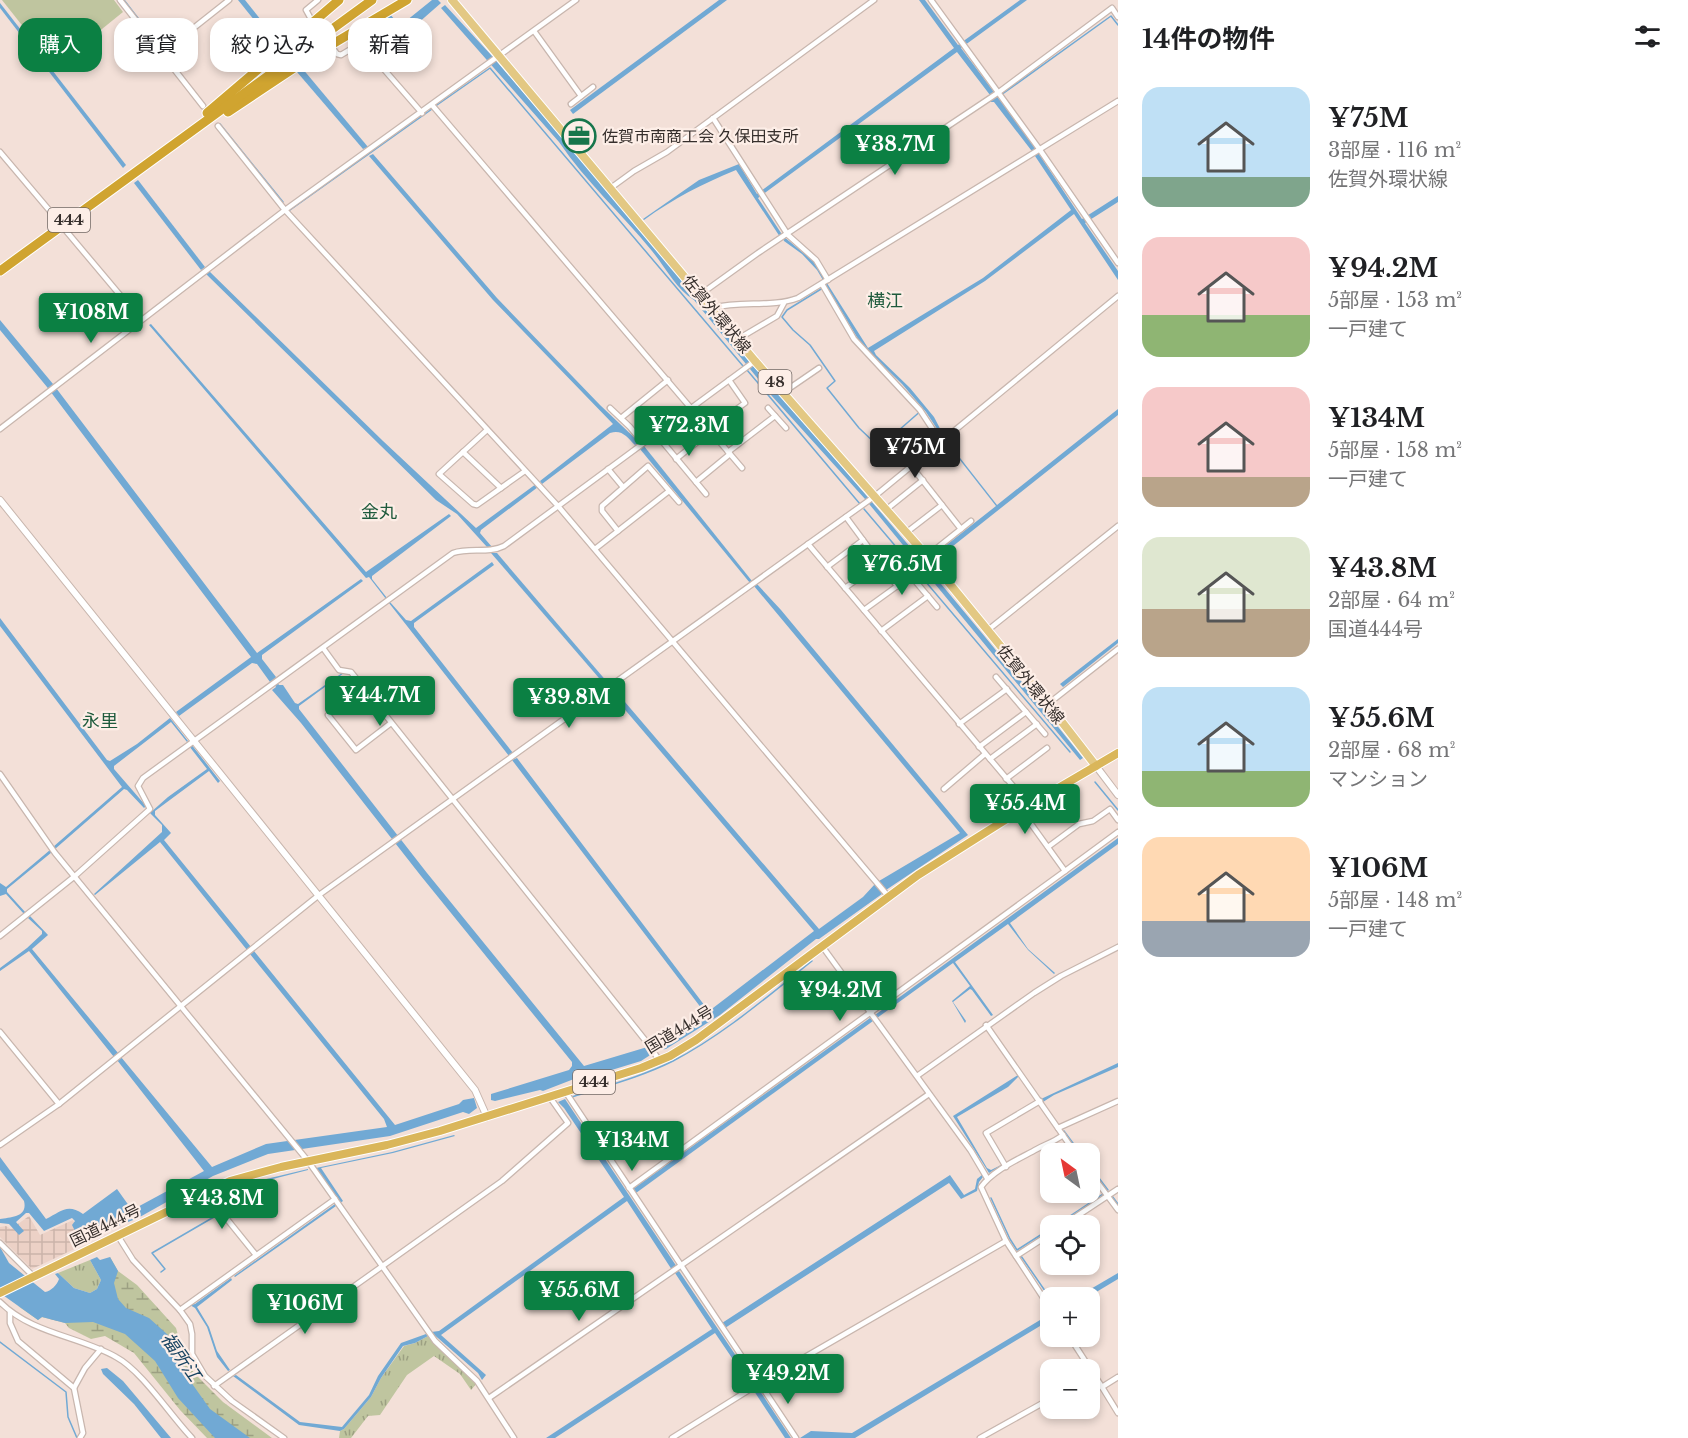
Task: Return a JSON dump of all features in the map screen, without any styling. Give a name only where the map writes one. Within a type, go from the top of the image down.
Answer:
[{"type":"highway","points":[[139,170],[144,161],[212,109],[339,0]]},
{"type":"highway","name":"444","points":[[0,271],[372,0]]},
{"type":"highway","points":[[194,129],[208,125],[309,58],[407,0]]},
{"type":"highway","name":"国道444号","points":[[33,1276],[208,1191],[256,1173],[387,1145],[487,1117],[641,1068],[696,1040],[822,946],[883,891],[918,874],[1118,753]]},
{"type":"highway","name":"444","points":[[0,1293],[33,1276]]},
{"type":"main road","name":"佐賀外環状線","points":[[452,0],[497,58],[612,188],[713,308],[754,362],[784,392],[907,532],[1096,766]]},
{"type":"street","points":[[120,0],[134,18]]},
{"type":"street","points":[[198,25],[229,0]]},
{"type":"street","points":[[310,18],[306,10],[318,0]]},
{"type":"street","points":[[0,429],[285,210],[576,0]]},
{"type":"street","points":[[612,188],[634,171],[667,152],[874,0]]},
{"type":"street","points":[[931,0],[1040,150],[1118,263]]},
{"type":"street","points":[[701,294],[758,253],[991,98],[1112,8],[1118,17]]},
{"type":"street","points":[[534,31],[581,96]]},
{"type":"street","points":[[336,53],[341,55],[361,43],[422,113]]},
{"type":"street","points":[[177,72],[203,106]]},
{"type":"street","points":[[571,104],[593,87]]},
{"type":"street","points":[[713,308],[725,305],[784,303],[824,286],[828,280],[1118,101]]},
{"type":"street","points":[[432,105],[742,468]]},
{"type":"street","points":[[713,118],[785,236],[816,260],[828,280]]},
{"type":"street","points":[[218,126],[285,210],[558,506],[883,891]]},
{"type":"street","points":[[0,152],[55,217]]},
{"type":"street","points":[[67,232],[141,320]]},
{"type":"street","points":[[824,286],[854,339],[921,411],[944,440]]},
{"type":"street","points":[[0,1145],[59,1104],[319,895],[866,503],[1118,296]]},
{"type":"street","points":[[738,339],[777,316],[784,303]]},
{"type":"street","points":[[0,936],[75,876],[150,809],[138,786],[140,781],[453,553],[466,550],[497,550],[504,546],[754,362]]},
{"type":"street","points":[[784,392],[819,368]]},
{"type":"street","points":[[621,418],[668,380]]},
{"type":"street","points":[[676,459],[745,403],[729,380]]},
{"type":"street","points":[[610,408],[643,443]]},
{"type":"street","points":[[768,408],[786,428]]},
{"type":"street","points":[[696,483],[775,416]]},
{"type":"street","points":[[487,430],[440,474],[473,504],[477,505],[525,471]]},
{"type":"street","points":[[656,434],[706,494]]},
{"type":"street","points":[[463,452],[501,488]]},
{"type":"street","points":[[618,531],[602,511],[602,506],[648,466],[678,502]]},
{"type":"street","points":[[912,466],[961,529]]},
{"type":"street","points":[[608,469],[623,487]]},
{"type":"street","points":[[887,509],[923,480]]},
{"type":"street","points":[[595,549],[669,491]]},
{"type":"street","points":[[0,500],[475,1090],[487,1117]]},
{"type":"street","points":[[907,532],[942,505]]},
{"type":"street","points":[[846,517],[897,586]]},
{"type":"street","points":[[927,556],[971,521]]},
{"type":"street","points":[[988,630],[1118,526]]},
{"type":"street","points":[[827,567],[863,540]]},
{"type":"street","points":[[808,544],[1006,779],[1065,871]]},
{"type":"street","points":[[845,588],[880,563]]},
{"type":"street","points":[[864,610],[911,576],[937,607]]},
{"type":"street","points":[[882,632],[928,596]]},
{"type":"street","points":[[323,648],[339,670],[351,672],[658,1058]]},
{"type":"street","points":[[1048,704],[1118,649]]},
{"type":"street","points":[[996,677],[1045,734]]},
{"type":"street","points":[[363,687],[328,715],[356,750],[391,723]]},
{"type":"street","points":[[959,724],[1006,689]]},
{"type":"street","points":[[979,747],[1026,712]]},
{"type":"street","points":[[990,759],[1037,724]]},
{"type":"street","points":[[1006,779],[1047,748]]},
{"type":"street","points":[[944,789],[985,754]]},
{"type":"street","points":[[1096,766],[1118,795]]},
{"type":"street","points":[[0,774],[51,847],[308,1161],[435,1341],[477,1381],[514,1438]]},
{"type":"street","points":[[1048,847],[1079,825],[1093,821],[1110,809],[1118,820]]},
{"type":"street","points":[[629,1188],[1118,832]]},
{"type":"street","points":[[822,946],[971,1151],[987,1178]]},
{"type":"street","points":[[917,1076],[986,1025],[1052,982],[1118,947]]},
{"type":"street","points":[[986,1025],[1068,1143]]},
{"type":"street","points":[[0,1032],[59,1104]]},
{"type":"street","points":[[564,1091],[796,1438]]},
{"type":"street","points":[[489,1398],[929,1094]]},
{"type":"street","points":[[214,1386],[502,1181],[568,1123],[549,1096]]},
{"type":"street","points":[[1006,1167],[986,1133],[1040,1101]]},
{"type":"street","points":[[1058,1128],[1118,1101]]},
{"type":"street","points":[[1040,1293],[1006,1241],[981,1187],[987,1178],[1039,1148],[1055,1142],[1063,1135]]},
{"type":"street","points":[[1100,1186],[1118,1210]]},
{"type":"street","points":[[1078,1215],[1118,1189]]},
{"type":"street","points":[[208,1191],[218,1208],[256,1255]]},
{"type":"street","points":[[180,1310],[335,1199]]},
{"type":"street","points":[[118,1236],[134,1260],[190,1324],[192,1354],[205,1376],[214,1386],[284,1438]]},
{"type":"street","points":[[1016,1256],[1040,1240]]},
{"type":"street","points":[[672,1438],[760,1383],[1006,1241]]},
{"type":"street","points":[[0,1243],[33,1276]]},
{"type":"street","points":[[0,1302],[10,1312],[39,1327],[101,1349],[129,1366],[192,1438]]},
{"type":"street","points":[[10,1312],[10,1323],[18,1341],[74,1388],[83,1433],[80,1438]]},
{"type":"street","points":[[74,1388],[85,1368],[101,1349]]},
{"type":"street","points":[[1118,1377],[1102,1387],[1118,1413]]},
{"type":"street","points":[[980,1438],[1040,1405]]},
{"type":"shaded area","points":[[29,1216],[40,1235],[73,1220],[83,1245],[32,1269],[0,1237],[0,1227],[6,1226],[11,1229]]},
{"type":"green space","points":[[2,0],[114,0],[123,12],[102,29],[102,18],[18,18],[18,20]]},
{"type":"green space","points":[[110,1257],[118,1271],[137,1285],[176,1328],[182,1349],[194,1373],[223,1402],[272,1438],[242,1438],[213,1416],[116,1303]]},
{"type":"green space","points":[[90,1260],[101,1280],[97,1289],[90,1293],[74,1288],[58,1273]]},
{"type":"green space","points":[[18,1306],[32,1312],[91,1319],[136,1332],[219,1438],[207,1438],[180,1410],[134,1353],[105,1336],[91,1339],[69,1328],[65,1323],[42,1317],[38,1320]]},
{"type":"green space","points":[[428,1336],[477,1383],[471,1390],[460,1374],[434,1356],[407,1375],[380,1415],[368,1416],[351,1438],[339,1438],[340,1431],[371,1397],[381,1378],[404,1346]]},
{"type":"water","points":[[238,0],[245,0],[259,18],[253,18]]},
{"type":"water","points":[[432,0],[438,0],[441,3],[424,18],[410,18]]},
{"type":"water","points":[[719,0],[727,0],[573,114],[570,110]]},
{"type":"water","points":[[919,0],[925,0],[958,45],[1020,0],[1027,0],[961,48],[994,92],[990,95],[957,52],[758,198],[783,236],[813,261],[868,348],[983,278],[1071,210],[1031,150],[994,102],[989,102],[997,96],[1082,219],[1118,196],[1118,202],[1085,223],[1118,271],[1118,280],[1074,214],[985,281],[874,351],[934,417],[946,440],[997,505],[1118,409],[1118,415],[938,558],[935,554],[996,506],[945,441],[926,412],[858,339],[817,270],[802,254],[784,241],[782,236],[780,237],[736,170],[689,192],[643,219],[699,180],[739,164],[757,194],[954,48]]},
{"type":"water","points":[[0,3],[18,26],[18,31],[0,8]]},
{"type":"water","points":[[445,5],[493,57],[705,305],[754,367],[883,514],[1083,758],[1080,760],[865,499],[771,395],[694,300],[676,284],[640,237],[441,8]]},
{"type":"water","points":[[49,72],[54,72],[126,165],[123,168]]},
{"type":"water","points":[[297,72],[305,72],[368,147],[363,149]]},
{"type":"water","points":[[373,154],[497,298],[639,442],[635,445],[621,433],[610,433],[542,484],[540,481],[613,424],[493,300],[369,156]]},
{"type":"water","points":[[138,180],[205,267],[201,270],[134,183]]},
{"type":"water","points":[[208,270],[383,441],[476,528],[536,484],[538,487],[481,530],[480,533],[492,547],[487,547],[457,514],[436,500],[205,273]]},
{"type":"water","points":[[0,320],[53,384],[257,653],[361,579],[363,581],[262,655],[262,659],[276,677],[279,685],[283,685],[298,704],[344,673],[299,706],[299,709],[427,873],[584,1066],[654,1045],[681,1031],[705,1013],[512,760],[517,758],[708,1010],[814,931],[609,691],[613,688],[819,929],[863,897],[875,884],[878,888],[882,885],[879,881],[960,833],[754,586],[757,584],[968,835],[886,890],[883,887],[880,890],[882,894],[816,939],[720,1015],[666,1049],[658,1050],[641,1061],[579,1080],[574,1079],[543,1091],[491,1100],[491,1094],[569,1070],[572,1062],[421,876],[301,723],[272,690],[276,687],[257,664],[252,663],[179,716],[176,712],[251,657],[47,387],[0,330]]},
{"type":"water","points":[[151,324],[366,572],[449,514],[451,516],[372,576],[386,599],[149,325]]},
{"type":"water","points":[[644,446],[752,581],[750,583],[640,449]]},
{"type":"water","points":[[491,553],[497,553],[608,683],[605,685]]},
{"type":"water","points":[[492,562],[494,565],[414,623],[414,627],[513,753],[509,756],[389,603],[406,620],[411,621]]},
{"type":"water","points":[[0,618],[107,760],[110,761],[137,744],[170,718],[188,741],[171,722],[114,766],[114,769],[146,806],[144,808],[124,789],[55,849],[53,847],[122,787],[0,626]]},
{"type":"water","points":[[1118,639],[1118,643],[1063,687],[1060,684]]},
{"type":"water","points":[[191,744],[220,781],[218,783],[209,771],[155,811],[155,815],[171,833],[164,840],[251,947],[247,950],[160,842],[94,894],[162,832],[162,825],[150,813],[207,769],[189,746]]},
{"type":"water","points":[[1118,838],[1118,844],[1010,923],[1028,949],[1054,974],[1028,950],[1008,924],[955,962],[993,1015],[991,1016],[970,989],[953,1002],[966,1021],[965,1023],[952,1001],[970,986],[953,963],[877,1018],[875,1015]]},
{"type":"water","points":[[50,850],[52,852],[7,889],[7,892],[26,913],[24,914],[6,894],[0,896],[0,883],[6,887]]},
{"type":"water","points":[[30,916],[48,935],[32,949],[118,1053],[114,1057],[29,951],[0,971],[0,968],[42,934],[42,931],[28,918]]},
{"type":"water","points":[[254,951],[395,1125],[459,1104],[463,1100],[474,1098],[477,1108],[469,1114],[463,1112],[390,1136],[268,1154],[213,1176],[138,1218],[84,1242],[72,1225],[75,1221],[72,1218],[44,1231],[29,1213],[26,1213],[16,1222],[24,1231],[19,1235],[9,1224],[0,1223],[0,1219],[21,1213],[25,1206],[24,1201],[0,1170],[0,1157],[46,1219],[68,1209],[83,1214],[117,1189],[132,1210],[204,1171],[117,1060],[121,1057],[212,1167],[266,1144],[387,1127],[384,1119],[250,954]]},
{"type":"water","points":[[870,1018],[873,1021],[636,1193],[633,1189]]},
{"type":"water","points":[[1118,1063],[1118,1067],[1043,1102],[1041,1099]]},
{"type":"water","points":[[1018,1075],[1008,1087],[957,1117],[987,1168],[991,1170],[1003,1164],[989,1173],[953,1116]]},
{"type":"water","points":[[565,1099],[677,1267],[672,1270],[627,1201],[441,1335],[486,1375],[482,1380],[478,1373],[431,1332],[439,1331],[624,1197],[558,1102]]},
{"type":"water","points":[[454,1135],[393,1153],[321,1168],[343,1201],[340,1203],[316,1168],[392,1152]]},
{"type":"water","points":[[308,1169],[265,1181],[267,1189],[225,1212],[224,1210],[264,1187],[262,1180]]},
{"type":"water","points":[[950,1175],[964,1195],[975,1189],[977,1179],[982,1175],[983,1177],[977,1191],[961,1199],[949,1183],[725,1328],[722,1323]]},
{"type":"water","points":[[335,1204],[336,1206],[234,1276]]},
{"type":"water","points":[[0,1247],[9,1263],[45,1292],[57,1283],[59,1279],[55,1274],[58,1273],[74,1288],[90,1293],[97,1289],[101,1280],[90,1260],[97,1257],[100,1260],[110,1257],[118,1271],[114,1283],[118,1299],[126,1308],[149,1318],[168,1335],[172,1348],[183,1364],[188,1378],[210,1409],[250,1438],[215,1438],[178,1398],[155,1361],[125,1334],[93,1322],[65,1323],[42,1317],[38,1320],[0,1293]]},
{"type":"water","points":[[679,1271],[755,1384],[751,1386],[715,1333],[555,1438],[546,1438],[712,1329],[675,1273]]},
{"type":"water","points":[[1118,1273],[1118,1279],[1100,1290],[1100,1287],[1094,1287]]},
{"type":"water","points":[[231,1278],[232,1280],[197,1307],[209,1327],[217,1351],[230,1370],[228,1371],[217,1357],[207,1327],[195,1308],[190,1305],[195,1304]]},
{"type":"water","points":[[1040,1320],[1040,1326],[855,1438],[800,1438],[811,1431],[852,1433]]},
{"type":"water","points":[[426,1334],[428,1336],[415,1343],[403,1346],[371,1397],[340,1431],[299,1425],[233,1376],[236,1375],[300,1422],[342,1427],[369,1395],[378,1376],[401,1343]]},
{"type":"water","points":[[107,1368],[123,1381],[171,1438],[161,1438],[134,1404],[103,1374],[101,1369]]},
{"type":"water","points":[[758,1388],[791,1438],[785,1438],[754,1391]]},
{"type":"waterway","points":[[124,0],[138,18]]},
{"type":"waterway","points":[[1001,95],[1111,16],[1118,25]]},
{"type":"waterway","points":[[437,105],[490,68],[743,366]]},
{"type":"waterway","points":[[179,72],[198,96]]},
{"type":"waterway","points":[[290,210],[432,109]]},
{"type":"waterway","points":[[220,124],[283,202]]},
{"type":"waterway","points":[[826,286],[787,310],[782,317],[810,345],[835,381],[827,388],[859,428],[878,446],[923,409]]},
{"type":"waterway","points":[[747,370],[860,504]]},
{"type":"waterway","points":[[864,509],[1070,752]]},
{"type":"waterway","points":[[1095,782],[1118,810]]},
{"type":"waterway","points":[[572,1097],[648,1072],[692,1051],[745,1014],[812,961]]},
{"type":"waterway","points":[[1064,1131],[1073,1143]]},
{"type":"waterway","points":[[1100,1179],[1108,1190]]},
{"type":"waterway","points":[[1072,1215],[1103,1194]]},
{"type":"waterway","points":[[1112,1196],[1118,1204]]},
{"type":"waterway","points":[[991,1198],[1017,1250],[1040,1235]]},
{"type":"waterway","points":[[161,1272],[165,1269],[152,1253],[219,1214]]},
{"type":"waterway","points":[[1021,1256],[1042,1287]]},
{"type":"waterway","points":[[0,1342],[66,1392],[68,1417],[77,1438]]},
{"type":"place","name":"佐賀市南商工会 久保田支所","points":[[579,136]]},
{"type":"district","name":"横江","points":[[885,301]]},
{"type":"district","name":"金丸","points":[[379,512]]},
{"type":"district","name":"永里","points":[[100,721]]},
{"type":"water label","name":"福所江","points":[[181,1357]]}]
